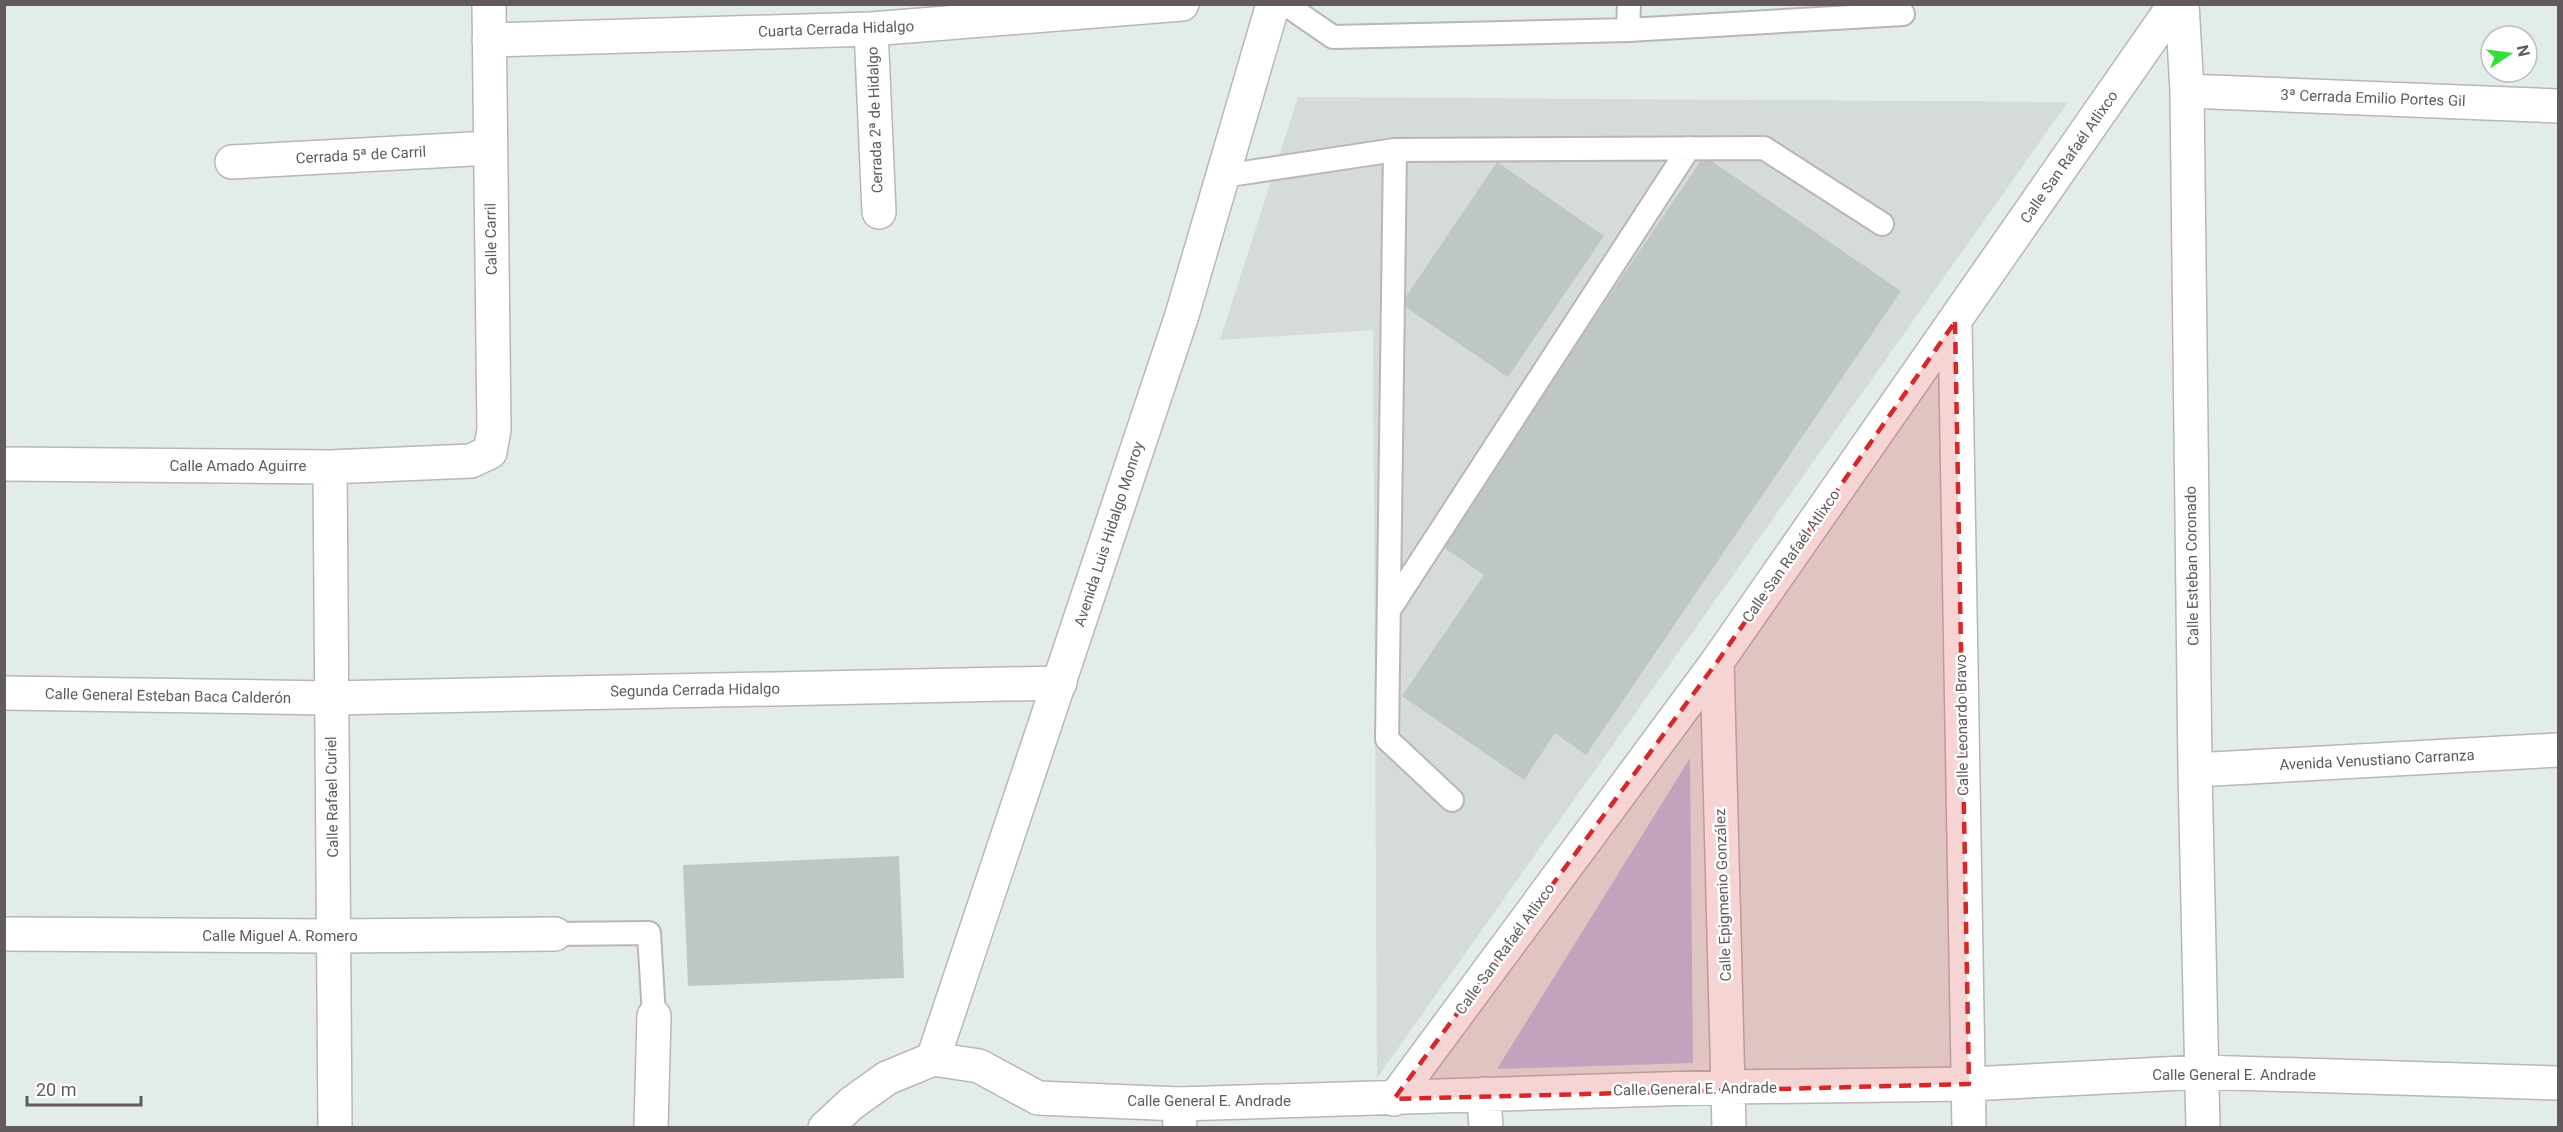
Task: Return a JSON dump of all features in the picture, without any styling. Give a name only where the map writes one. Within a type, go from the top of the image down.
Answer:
[{"type":"street","name":"Calle Carril","points":[[471,462],[490,452],[494,430],[489,4]]},
{"type":"street","name":"Cuarta Cerrada Hidalgo","points":[[489,40],[871,29],[1182,4]]},
{"type":"street","name":"Avenida Luis Hidalgo Monroy","points":[[933,1059],[1182,315],[1272,4]]},
{"type":"street","name":"Calle San Rafaél Atlixco","points":[[1394,1099],[1717,662],[2175,4]]},
{"type":"street","name":"Calle Esteban Coronado","points":[[2182,4],[2187,91],[2195,770],[2203,1128]]},
{"type":"street","name":"Cerrada 2ª de Hidalgo","points":[[871,29],[879,212]]},
{"type":"street","name":"3ª Cerrada Emilio Portes Gil","points":[[2187,91],[2559,106]]},
{"type":"street","name":"Cerrada 5ª de Carril","points":[[232,162],[490,148]]},
{"type":"street","name":"Calle Leonardo Bravo","points":[[1955,322],[1969,1128]]},
{"type":"street","name":"Calle Amado Aguirre","points":[[4,464],[330,467],[471,462]]},
{"type":"street","name":"Calle Rafael Curiel","points":[[330,467],[335,1128]]},
{"type":"street","name":"Calle Epigmenio González","points":[[1717,662],[1729,1128]]},
{"type":"street","name":"Segunda Cerrada Hidalgo","points":[[331,698],[1060,682]]},
{"type":"street","name":"Calle General Esteban Baca Calderón","points":[[4,693],[331,698]]},
{"type":"street","name":"Avenida Venustiano Carranza","points":[[2195,770],[2559,750]]},
{"type":"street","name":"Calle Miguel A. Romero","points":[[4,934],[334,936],[555,934]]},
{"type":"street","points":[[651,1128],[654,1016]]},
{"type":"street","name":"Calle General E. Andrade","points":[[825,1128],[852,1103],[887,1078],[933,1059],[980,1065],[1038,1098],[1179,1116],[1484,1094],[1969,1084],[2202,1072],[2559,1083]]},
{"type":"street","points":[[1484,1094],[1486,1128]]},
{"type":"lane","points":[[1285,4],[1333,37],[1628,30],[1903,14]]},
{"type":"lane","points":[[1628,30],[1629,4]]},
{"type":"lane","points":[[1391,607],[1689,148]]},
{"type":"lane","points":[[1223,176],[1395,150],[1764,148],[1882,224]]},
{"type":"lane","points":[[1395,150],[1391,607],[1387,739],[1452,800]]},
{"type":"lane","points":[[555,934],[650,933],[654,1016]]},
{"type":"highlighted area","points":[[1955,322],[1969,1084],[1394,1099],[1717,662]]},
{"type":"shaded area","points":[[1298,97],[2068,102],[1377,1078],[1373,330],[1220,340]]},
{"type":"shaded area","points":[[1690,758],[1693,1063],[1497,1069]]},
{"type":"building","points":[[1704,156],[1901,291],[1586,755],[1555,733],[1524,780],[1402,696],[1484,575],[1440,545]]},
{"type":"building","points":[[1497,162],[1604,236],[1508,377],[1401,304]]},
{"type":"building","points":[[899,856],[904,978],[688,986],[683,865]]}]
